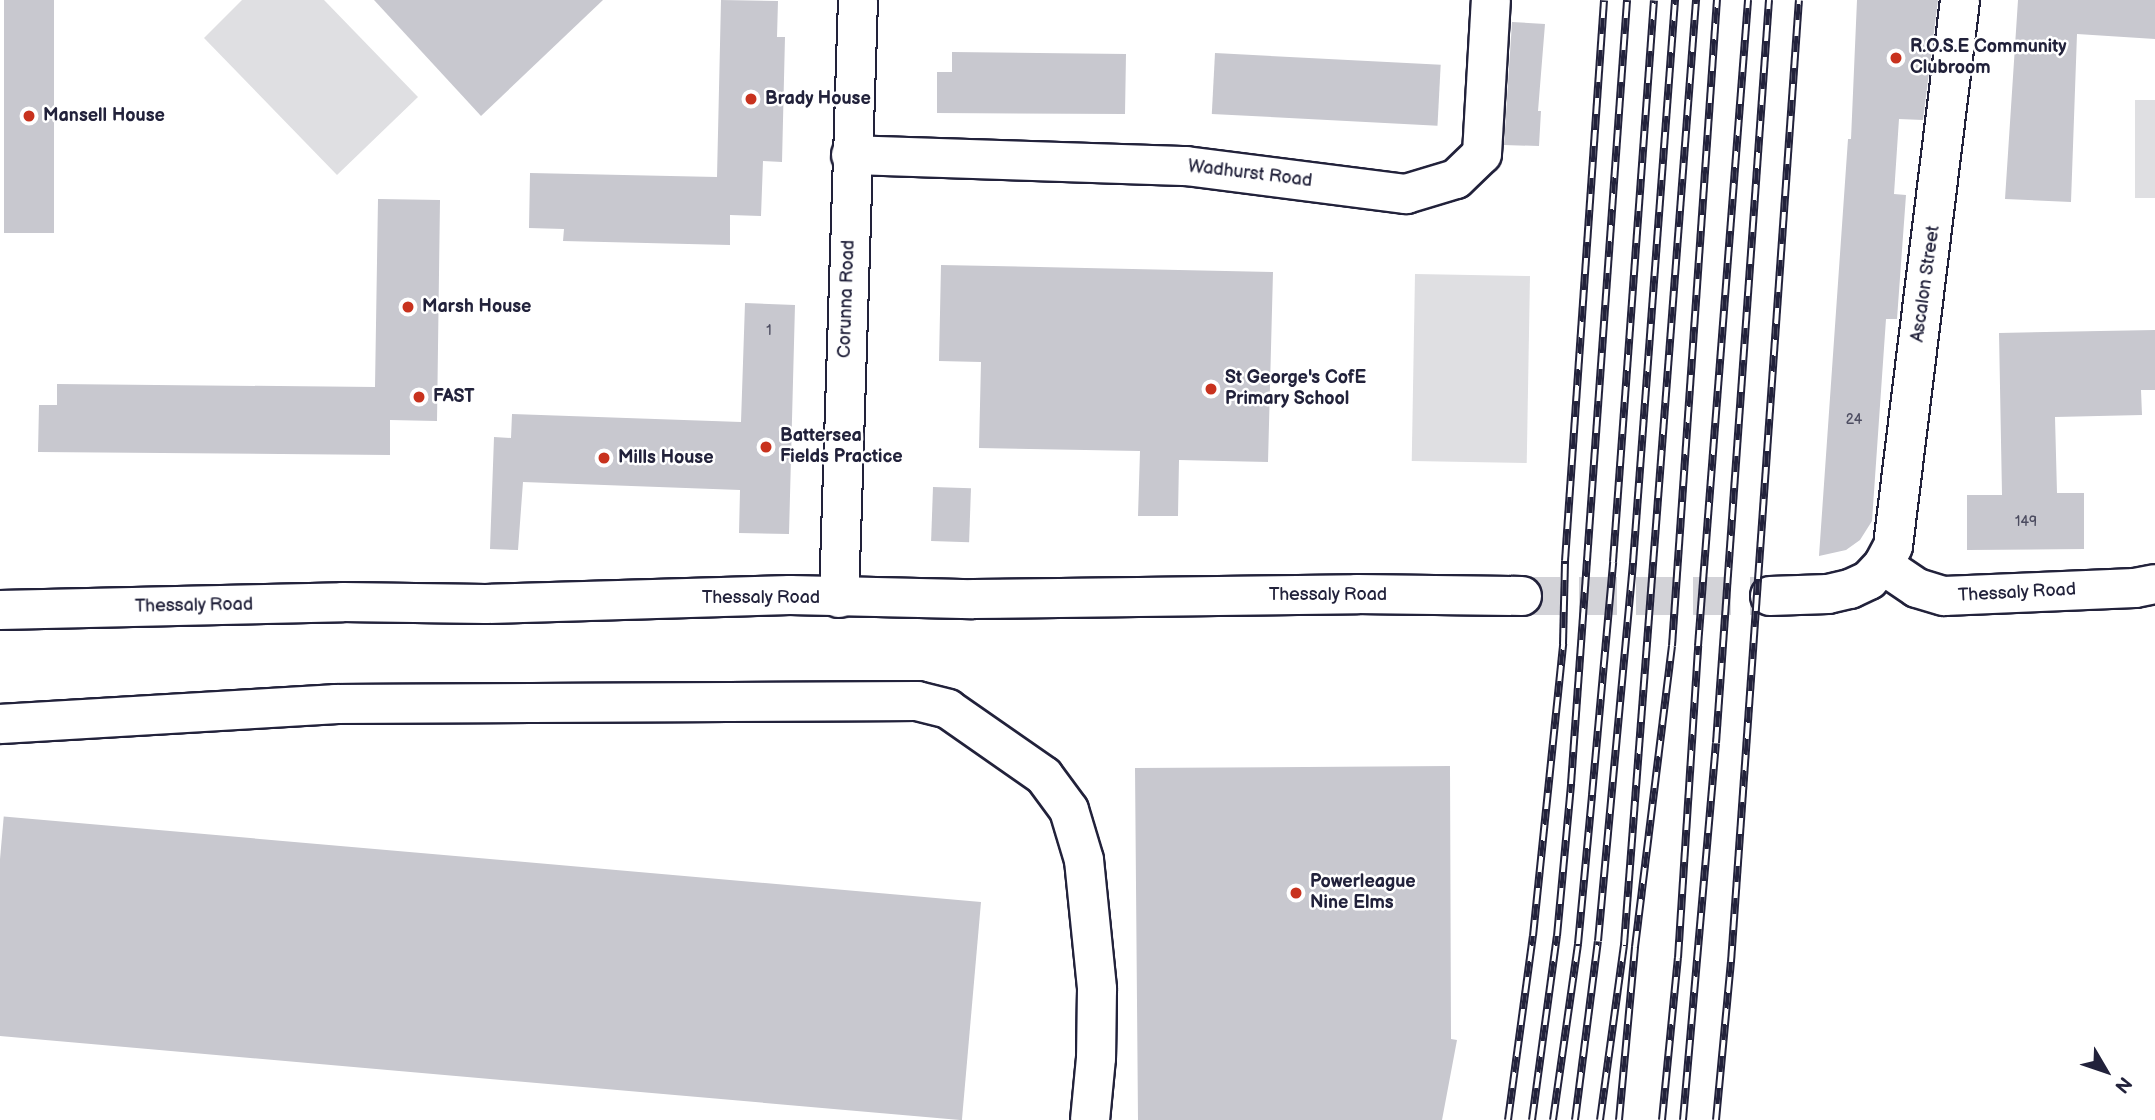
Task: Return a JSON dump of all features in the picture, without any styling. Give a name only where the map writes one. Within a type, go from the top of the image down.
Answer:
[{"type":"street","name":"Corunna Road","points":[[839,598],[858,0]]},
{"type":"street","name":"Wadhurst Road","points":[[851,155],[1186,166],[1406,194],[1456,179],[1482,154],[1491,0]]},
{"type":"street","name":"Ascalon Street","points":[[1883,565],[1893,546],[1960,0]]},
{"type":"street","name":"Thessaly Road","points":[[1883,565],[1917,588],[1944,597],[2135,588],[2155,584]]},
{"type":"street","points":[[1770,596],[1828,594],[1850,589],[1869,580],[1883,565]]},
{"type":"street","name":"Thessaly Road","points":[[0,610],[343,602],[486,604],[790,595],[839,598],[1357,594],[1522,596]]},
{"type":"street","points":[[0,724],[335,704],[917,701],[948,709],[1013,751],[1044,776],[1069,810],[1084,860],[1097,989],[1096,1058],[1090,1120]]},
{"type":"shaded area","points":[[242,0],[324,0],[418,97],[337,175],[204,38]]},
{"type":"shaded area","points":[[2135,100],[2155,100],[2155,198],[2135,198]]},
{"type":"shaded area","points":[[1415,274],[1530,276],[1527,463],[1412,461]]},
{"type":"building","name":"Mansell House","points":[[4,0],[54,0],[54,233],[4,233]]},
{"type":"building","points":[[374,0],[603,0],[481,116]]},
{"type":"building","name":"Brady House","points":[[721,0],[778,1],[777,37],[785,37],[782,162],[763,161],[761,216],[730,215],[730,245],[563,241],[564,229],[529,228],[530,173],[717,177]]},
{"type":"building","points":[[1857,0],[1938,0],[1923,120],[1899,119],[1894,194],[1906,195],[1897,319],[1886,319],[1872,521],[1860,540],[1846,550],[1819,556],[1848,139],[1851,139]]},
{"type":"building","points":[[2018,0],[2155,0],[2155,39],[2077,34],[2071,202],[2005,199]]},
{"type":"building","points":[[1512,22],[1545,24],[1538,111],[1541,111],[1539,146],[1504,145]]},
{"type":"building","points":[[952,52],[1126,54],[1125,114],[937,113],[937,72],[952,72]]},
{"type":"building","points":[[1215,53],[1441,65],[1437,126],[1212,114]]},
{"type":"building","name":"Marsh House","points":[[378,199],[440,200],[437,421],[390,420],[390,455],[38,452],[39,405],[57,405],[57,384],[375,387]]},
{"type":"building","points":[[941,265],[1273,272],[1268,462],[1179,460],[1178,516],[1138,516],[1140,451],[979,448],[981,362],[939,361]]},
{"type":"building","points":[[745,303],[795,305],[789,534],[739,533],[740,490],[523,482],[518,550],[490,549],[494,437],[511,438],[512,414],[741,422]]},
{"type":"building","points":[[2155,330],[2155,390],[2141,390],[2142,415],[2055,417],[2057,493],[2084,493],[2084,549],[1967,550],[1967,495],[2002,495],[1999,333]]},
{"type":"building","points":[[933,487],[971,488],[969,542],[931,541]]},
{"type":"building","name":"Powerleague Nine Elms","points":[[1450,766],[1451,1039],[1457,1040],[1442,1120],[1138,1120],[1135,768]]},
{"type":"building","points":[[4,817],[981,902],[962,1120],[0,1036],[0,859]]},
{"type":"tunnel","points":[[1522,596],[1770,596]]},
{"type":"railway","points":[[1508,1120],[1533,936],[1563,644],[1565,561],[1604,0]]},
{"type":"railway","points":[[1532,1120],[1557,936],[1571,784],[1627,0]]},
{"type":"railway","points":[[1553,1120],[1578,944],[1592,795],[1613,562],[1654,0]]},
{"type":"railway","points":[[1575,1120],[1598,941],[1633,563],[1675,0]]},
{"type":"railway","points":[[1600,1120],[1624,945],[1696,0]]},
{"type":"railway","points":[[1619,1120],[1635,947],[1672,646],[1717,0]]},
{"type":"railway","points":[[1662,1120],[1678,958],[1698,646],[1748,0]]},
{"type":"railway","points":[[1683,1120],[1716,743],[1769,0]]},
{"type":"railway","points":[[1716,1120],[1731,962],[1799,0]]},
{"type":"place","name":"R.O.S.E Community Clubroom","points":[[1896,58]]},
{"type":"place","name":"Brady House","points":[[751,99]]},
{"type":"place","name":"Mansell House","points":[[29,116]]},
{"type":"place","name":"Marsh House","points":[[408,307]]},
{"type":"place","name":"St George's CofE Primary School","points":[[1211,389]]},
{"type":"place","name":"FAST","points":[[419,397]]},
{"type":"place","name":"Battersea Fields Practice","points":[[766,447]]},
{"type":"place","name":"Mills House","points":[[604,458]]},
{"type":"place","name":"Powerleague Nine Elms","points":[[1296,893]]}]
